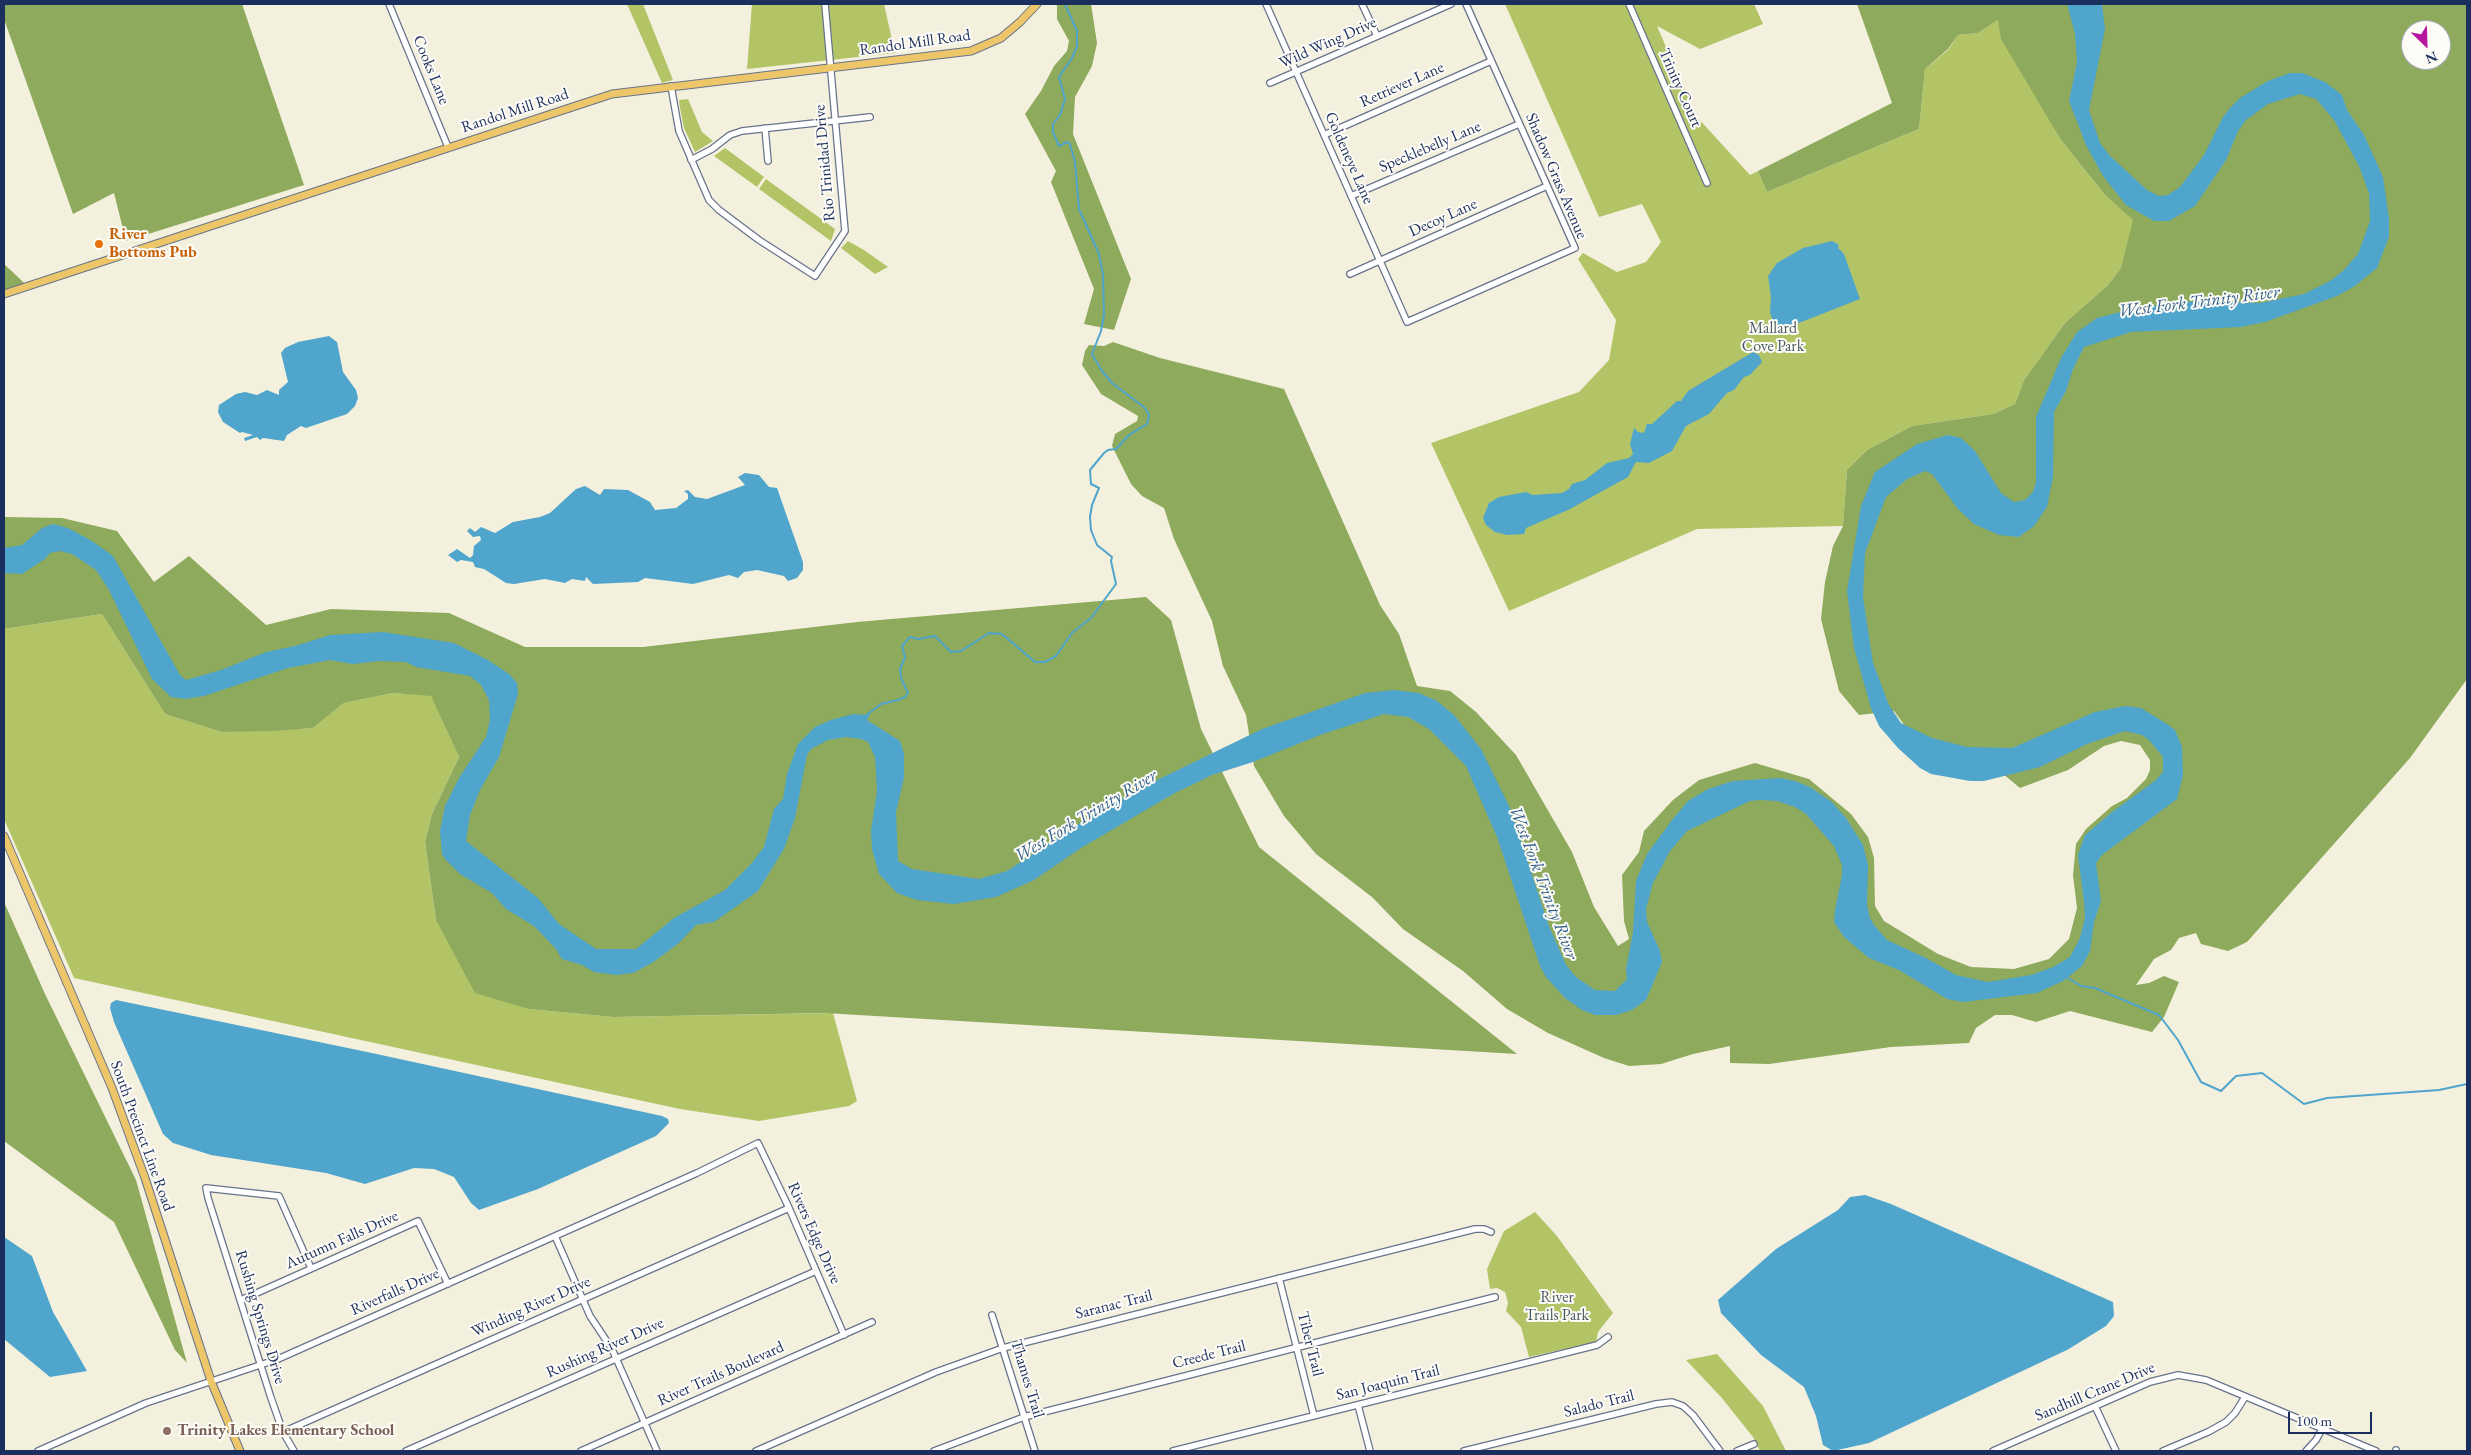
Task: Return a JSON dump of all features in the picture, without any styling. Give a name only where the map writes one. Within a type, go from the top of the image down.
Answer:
[{"type":"main road","name":"Randol Mill Road","points":[[4,294],[612,94],[971,51],[1001,38],[1037,4]]},
{"type":"main road","name":"South Precinct Line Road","points":[[4,836],[112,1088],[148,1184],[211,1381],[240,1451]]},
{"type":"street","name":"Cooks Lane","points":[[389,4],[448,147]]},
{"type":"street","name":"Rio Trinidad Drive","points":[[691,160],[714,205],[759,240],[815,276],[845,231],[825,4]]},
{"type":"street","name":"Goldeneye Lane","points":[[1267,4],[1408,322]]},
{"type":"street","points":[[1362,4],[1377,36]]},
{"type":"street","name":"Wild Wing Drive","points":[[1270,83],[1451,4]]},
{"type":"street","name":"Shadow Grass Avenue","points":[[1408,322],[1575,248],[1466,4]]},
{"type":"street","name":"Trinity Court","points":[[1629,4],[1707,183]]},
{"type":"street","name":"Retriever Lane","points":[[1324,135],[1491,61]]},
{"type":"street","points":[[671,86],[676,119],[691,160],[712,149],[736,132],[870,117]]},
{"type":"street","name":"Specklebelly Lane","points":[[1351,196],[1519,124]]},
{"type":"street","points":[[765,128],[768,161]]},
{"type":"street","name":"Decoy Lane","points":[[1350,274],[1547,186]]},
{"type":"street","name":"Riverfalls Drive","points":[[38,1451],[146,1403],[261,1365],[697,1173],[758,1143]]},
{"type":"street","name":"Rivers Edge Drive","points":[[758,1143],[789,1208],[844,1335]]},
{"type":"street","name":"Rushing Springs Drive","points":[[294,1451],[283,1432],[206,1188],[279,1196],[312,1268]]},
{"type":"street","name":"Winding River Drive","points":[[283,1432],[789,1208]]},
{"type":"street","name":"Autumn Falls Drive","points":[[241,1300],[418,1221],[448,1284]]},
{"type":"street","name":"Saranac Trail","points":[[756,1451],[936,1372],[1003,1348],[1475,1229],[1484,1228],[1491,1232]]},
{"type":"street","points":[[555,1236],[582,1299],[616,1358],[657,1451]]},
{"type":"street","name":"Rushing River Drive","points":[[406,1451],[816,1271]]},
{"type":"street","name":"Tiber Trail","points":[[1279,1278],[1314,1416]]},
{"type":"street","name":"Creede Trail","points":[[934,1451],[1024,1417],[1496,1297]]},
{"type":"street","name":"Thames Trail","points":[[992,1315],[1035,1451]]},
{"type":"street","name":"River Trails Boulevard","points":[[581,1451],[872,1322]]},
{"type":"street","name":"San Joaquin Trail","points":[[1173,1451],[1597,1345],[1608,1337]]},
{"type":"street","name":"Sandhill Crane Drive","points":[[1993,1451],[2150,1382],[2178,1375],[2206,1380],[2376,1451]]},
{"type":"street","points":[[2163,1451],[2208,1432],[2226,1422],[2245,1397]]},
{"type":"street","name":"Salado Trail","points":[[1464,1451],[1672,1402],[1683,1406],[1693,1415],[1720,1451]]},
{"type":"street","points":[[1358,1405],[1370,1451]]},
{"type":"street","points":[[2096,1406],[2116,1451]]},
{"type":"street","points":[[2306,1451],[2316,1440],[2322,1429]]},
{"type":"street","points":[[1738,1451],[1754,1444]]},
{"type":"green space","points":[[4,4],[242,4],[304,185],[126,241],[114,193],[73,214],[4,19]]},
{"type":"green space","points":[[627,4],[643,4],[673,80],[662,83]]},
{"type":"green space","points":[[752,4],[884,4],[895,53],[747,69]]},
{"type":"green space","points":[[1057,4],[1091,4],[1097,43],[1092,66],[1075,97],[1073,134],[1131,279],[1114,330],[1084,324],[1094,289],[1051,182],[1056,171],[1025,114],[1041,91],[1054,66],[1067,51],[1069,41],[1057,19]]},
{"type":"green space","name":"Mallard Cove Park","points":[[1505,4],[1754,4],[1763,24],[1700,49],[1657,26],[1696,116],[1750,175],[1758,171],[1767,192],[1919,129],[1925,69],[1948,50],[1958,35],[1978,33],[1998,20],[2033,90],[2061,140],[2105,195],[2134,220],[2121,268],[2108,285],[2065,323],[2024,380],[2015,404],[1993,414],[1912,426],[1867,450],[1847,470],[1843,526],[1697,529],[1509,611],[1431,443],[1579,392],[1609,360],[1616,320],[1578,259],[1583,253],[1617,272],[1646,262],[1661,242],[1642,204],[1599,217]]},
{"type":"green space","points":[[1857,4],[2467,4],[2467,679],[2410,758],[2247,942],[2228,951],[2201,944],[2196,933],[2179,938],[2171,950],[2154,959],[2136,985],[2149,983],[2164,976],[2179,982],[2164,1017],[2152,1032],[2070,1011],[2036,1022],[2012,1015],[1995,1015],[1976,1028],[1969,1043],[1891,1047],[1769,1064],[1730,1063],[1730,1046],[1693,1054],[1661,1064],[1629,1066],[1604,1058],[1548,1033],[1507,1009],[1463,971],[1403,929],[1372,897],[1316,854],[1284,816],[1254,766],[1246,715],[1223,666],[1212,621],[1174,539],[1164,508],[1142,496],[1131,484],[1112,446],[1115,434],[1137,421],[1138,416],[1101,394],[1082,365],[1085,351],[1089,345],[1104,346],[1113,342],[1160,358],[1284,389],[1380,605],[1399,634],[1417,686],[1450,691],[1476,712],[1516,755],[1572,852],[1594,907],[1618,946],[1629,939],[1624,921],[1622,875],[1639,852],[1644,831],[1673,800],[1699,780],[1755,763],[1809,779],[1851,814],[1868,837],[1874,858],[1875,906],[1884,921],[1938,954],[1971,967],[2014,969],[2049,959],[2069,939],[2077,908],[2073,875],[2076,844],[2086,829],[2112,806],[2127,798],[2146,779],[2150,770],[2150,760],[2140,745],[2121,741],[2104,746],[2068,770],[2020,788],[1991,764],[1914,738],[1894,711],[1859,715],[1839,691],[1821,619],[1825,582],[1833,546],[1843,526],[1847,470],[1867,450],[1912,426],[1993,414],[2015,404],[2024,380],[2065,323],[2108,285],[2121,268],[2133,220],[2105,195],[2061,140],[2001,39],[1998,20],[1978,33],[1958,35],[1948,49],[1925,69],[1919,129],[1767,192],[1758,171],[1892,103]]},
{"type":"green space","points":[[688,99],[702,132],[713,141],[695,152],[684,128],[680,108],[679,100]]},
{"type":"green space","points":[[725,148],[764,177],[757,187],[714,156]]},
{"type":"green space","points":[[766,179],[835,229],[831,241],[759,189]]},
{"type":"green space","points":[[848,241],[888,267],[875,274],[841,248]]},
{"type":"green space","points":[[4,264],[19,278],[24,283],[4,291]]},
{"type":"green space","points":[[4,517],[62,518],[117,531],[154,582],[189,556],[266,625],[331,609],[449,613],[525,647],[643,647],[857,622],[1146,597],[1171,620],[1201,729],[1259,847],[1517,1054],[825,1013],[613,1017],[529,1009],[475,993],[436,920],[425,842],[432,814],[459,757],[431,696],[393,693],[344,703],[313,728],[273,731],[221,732],[165,714],[102,614],[4,629]]},
{"type":"green space","points":[[102,614],[165,714],[221,732],[313,728],[344,703],[393,693],[431,695],[459,757],[432,814],[425,842],[436,920],[529,1009],[613,1017],[833,1013],[857,1101],[849,1106],[759,1121],[680,1109],[74,978],[4,819],[4,629]]},
{"type":"green space","points":[[4,902],[45,994],[136,1180],[187,1363],[175,1350],[114,1222],[4,1141]]},
{"type":"green space","name":"River Trails Park","points":[[1535,1212],[1557,1236],[1613,1313],[1598,1332],[1596,1342],[1529,1357],[1521,1327],[1506,1311],[1508,1303],[1505,1292],[1497,1288],[1490,1289],[1487,1269],[1504,1231]]},
{"type":"green space","points":[[1717,1354],[1763,1406],[1786,1451],[1760,1451],[1753,1437],[1721,1397],[1686,1360]]},
{"type":"water","name":"West Fork Trinity River","points":[[2067,4],[2102,4],[2105,29],[2089,110],[2100,143],[2110,156],[2147,190],[2159,196],[2168,195],[2180,187],[2204,155],[2223,117],[2240,98],[2268,81],[2290,73],[2302,73],[2325,82],[2342,95],[2347,110],[2364,135],[2383,177],[2389,218],[2389,237],[2377,268],[2355,286],[2337,296],[2265,322],[2241,327],[2131,332],[2084,347],[2073,369],[2066,391],[2054,412],[2053,477],[2047,507],[2034,526],[2019,537],[1999,535],[1974,524],[1958,509],[1932,474],[1925,471],[1907,479],[1886,497],[1865,553],[1863,597],[1873,663],[1889,705],[1901,723],[1932,738],[1967,747],[2012,748],[2095,712],[2125,706],[2141,708],[2167,724],[2175,730],[2182,747],[2183,775],[2177,799],[2102,855],[2096,863],[2101,901],[2094,922],[2090,951],[2082,966],[2063,981],[2037,993],[1963,1002],[1947,999],[1899,970],[1869,958],[1844,937],[1834,922],[1842,865],[1834,846],[1806,814],[1795,807],[1777,801],[1760,800],[1750,801],[1687,831],[1670,851],[1653,883],[1646,909],[1647,922],[1660,951],[1662,962],[1646,1000],[1632,1010],[1616,1015],[1595,1015],[1582,1010],[1565,998],[1546,977],[1540,966],[1497,837],[1466,766],[1429,729],[1408,717],[1384,714],[1320,735],[1253,762],[1212,775],[1173,794],[1081,848],[1034,880],[996,897],[954,904],[917,900],[897,893],[879,874],[872,849],[871,831],[877,791],[875,757],[868,742],[861,739],[846,737],[828,740],[811,749],[807,755],[795,818],[784,849],[758,891],[714,922],[696,925],[679,943],[652,963],[633,973],[616,975],[594,972],[582,965],[562,959],[556,949],[534,926],[506,909],[492,893],[460,874],[442,854],[440,831],[445,806],[459,778],[486,737],[490,720],[489,700],[481,685],[470,676],[416,667],[406,662],[379,661],[353,664],[330,660],[288,668],[204,696],[185,699],[171,697],[152,679],[109,590],[96,570],[72,554],[60,551],[50,553],[45,559],[22,574],[4,573],[4,548],[22,545],[42,528],[53,524],[68,528],[92,541],[113,556],[180,675],[186,680],[221,670],[266,652],[295,646],[330,635],[383,632],[454,643],[488,660],[509,674],[517,683],[518,694],[499,757],[480,790],[470,815],[466,841],[538,898],[559,924],[596,949],[636,949],[674,918],[725,890],[751,864],[764,847],[774,809],[783,799],[787,774],[798,744],[815,727],[831,720],[853,714],[866,715],[872,710],[867,720],[900,741],[904,754],[904,778],[896,812],[898,861],[912,869],[979,879],[1007,871],[1089,817],[1147,785],[1262,729],[1365,693],[1394,690],[1419,693],[1437,701],[1454,715],[1481,749],[1510,808],[1549,926],[1566,965],[1576,977],[1595,990],[1615,991],[1627,979],[1626,969],[1633,932],[1636,881],[1647,854],[1688,801],[1708,789],[1733,781],[1780,778],[1810,787],[1832,802],[1846,818],[1863,845],[1868,865],[1867,905],[1870,918],[1887,940],[1926,958],[1956,975],[1988,982],[2031,975],[2053,967],[2070,957],[2080,938],[2085,918],[2078,855],[2085,835],[2112,812],[2156,780],[2163,772],[2163,757],[2149,740],[2142,735],[2125,731],[2087,744],[2040,767],[1984,781],[1970,781],[1931,774],[1920,768],[1898,748],[1879,726],[1871,708],[1854,648],[1847,591],[1861,506],[1875,472],[1917,444],[1948,435],[1961,438],[1975,451],[2001,493],[2014,502],[2025,500],[2033,492],[2036,482],[2036,417],[2061,358],[2077,332],[2097,318],[2136,308],[2196,301],[2260,303],[2304,294],[2330,281],[2343,271],[2358,254],[2370,221],[2369,193],[2359,166],[2334,120],[2316,99],[2300,94],[2268,104],[2246,120],[2238,131],[2226,160],[2195,206],[2169,221],[2154,221],[2126,205],[2103,176],[2086,145],[2069,101],[2077,62],[2075,34]]},
{"type":"water","points":[[1832,241],[1839,245],[1838,248],[1844,254],[1860,299],[1781,330],[1773,322],[1770,312],[1771,297],[1768,276],[1777,263],[1803,248]]},
{"type":"water","points":[[329,336],[337,342],[343,372],[356,390],[358,398],[355,406],[347,414],[306,428],[301,426],[287,435],[284,441],[263,438],[260,440],[257,437],[245,441],[244,438],[253,435],[240,433],[223,422],[218,412],[219,405],[236,394],[245,392],[257,395],[267,390],[279,395],[279,390],[288,382],[281,353],[285,348],[298,342]]},
{"type":"water","points":[[1753,352],[1759,355],[1762,362],[1750,375],[1744,377],[1734,390],[1727,393],[1709,414],[1686,426],[1672,451],[1649,463],[1636,462],[1628,477],[1568,510],[1526,528],[1524,534],[1507,535],[1495,532],[1486,525],[1483,518],[1489,503],[1499,497],[1526,492],[1533,495],[1562,493],[1569,489],[1572,484],[1585,480],[1607,463],[1629,458],[1633,454],[1630,444],[1634,428],[1638,432],[1644,433],[1647,424],[1652,424],[1677,401],[1681,401],[1688,391]]},
{"type":"water","points":[[745,473],[759,475],[769,487],[777,488],[803,562],[803,570],[797,578],[788,581],[784,576],[757,570],[744,572],[738,578],[729,575],[693,584],[645,578],[638,582],[593,584],[586,577],[585,581],[572,579],[565,583],[545,579],[514,584],[506,583],[484,569],[475,567],[473,562],[461,560],[457,562],[448,555],[457,549],[470,558],[473,555],[474,546],[481,540],[480,536],[473,537],[467,531],[470,528],[475,532],[481,527],[495,533],[513,522],[540,517],[550,513],[576,489],[585,486],[600,495],[604,489],[628,490],[650,502],[655,510],[676,508],[688,499],[688,494],[684,491],[688,490],[695,497],[707,499],[745,485],[738,477]]},
{"type":"water","points":[[116,1000],[662,1116],[668,1119],[669,1123],[656,1136],[538,1189],[479,1210],[471,1203],[454,1177],[434,1169],[414,1168],[365,1184],[326,1173],[211,1155],[173,1143],[163,1134],[114,1022],[110,1008],[111,1003]]},
{"type":"water","points":[[1865,1195],[1891,1204],[2113,1302],[2114,1316],[2106,1326],[2067,1350],[1869,1443],[1833,1451],[1823,1445],[1816,1416],[1804,1387],[1761,1355],[1721,1313],[1718,1300],[1776,1249],[1838,1210],[1850,1197]]},
{"type":"water","points":[[4,1237],[32,1256],[53,1312],[87,1371],[50,1377],[4,1339]]},
{"type":"waterway","points":[[865,716],[881,704],[898,700],[905,697],[908,693],[901,678],[900,669],[905,657],[902,646],[910,637],[918,639],[935,636],[951,652],[961,651],[989,633],[1002,634],[1035,662],[1045,662],[1056,656],[1072,633],[1091,618],[1116,584],[1111,561],[1112,557],[1097,545],[1091,530],[1090,517],[1092,505],[1099,488],[1091,484],[1090,470],[1104,453],[1108,450],[1116,449],[1129,435],[1147,424],[1149,415],[1145,408],[1112,383],[1092,354],[1101,331],[1104,315],[1103,275],[1099,254],[1079,209],[1075,162],[1070,144],[1067,142],[1059,146],[1053,132],[1053,124],[1060,115],[1065,99],[1059,77],[1072,58],[1077,46],[1077,31],[1065,4]]},
{"type":"waterway","points":[[2066,977],[2081,986],[2095,988],[2159,1015],[2178,1040],[2201,1082],[2221,1091],[2236,1076],[2262,1073],[2304,1104],[2327,1098],[2439,1090],[2467,1084]]},
{"type":"place","name":"River Bottoms Pub","points":[[99,244]]},
{"type":"place","name":"Trinity Lakes Elementary School","points":[[167,1431]]}]
